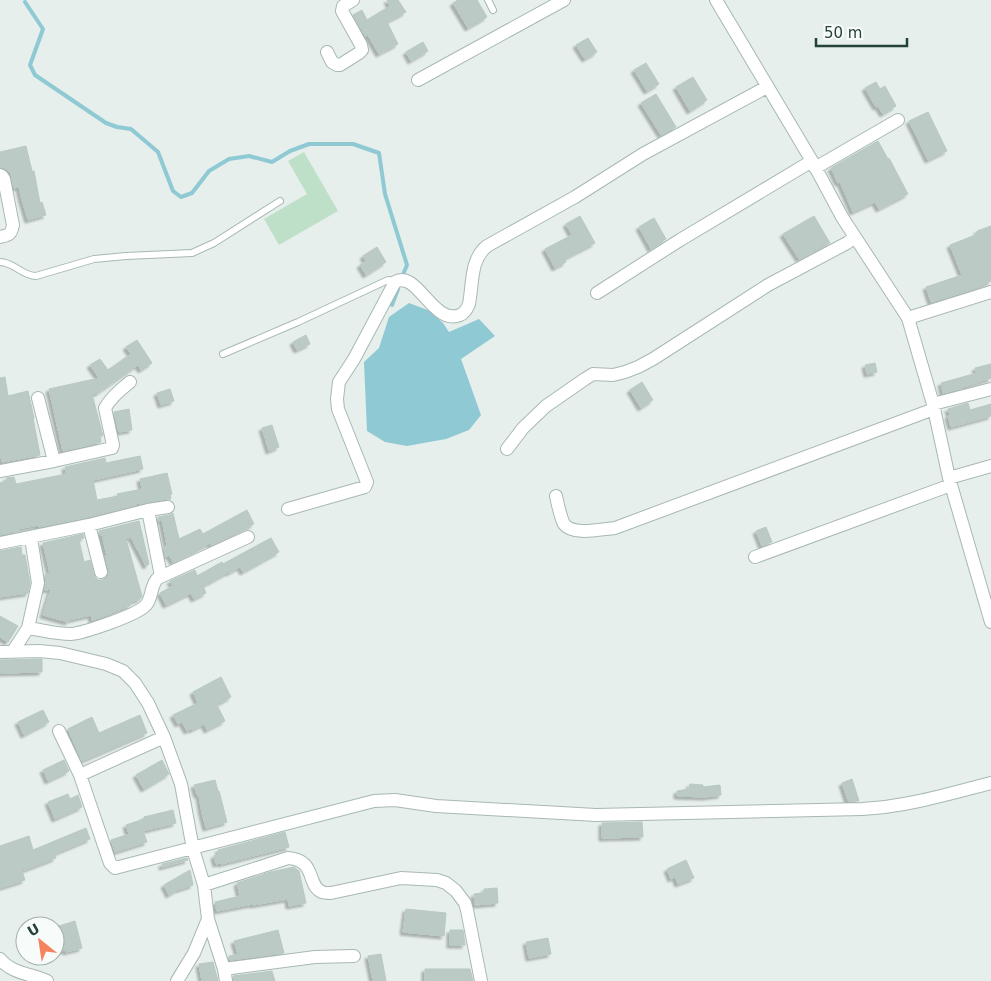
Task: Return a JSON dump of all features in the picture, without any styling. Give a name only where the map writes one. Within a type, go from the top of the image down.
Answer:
[{"type":"street","points":[[326,52],[332,62],[337,65],[361,52],[362,45],[342,11],[342,6],[353,0]]},
{"type":"street","points":[[418,80],[564,0]]},
{"type":"street","points":[[716,0],[842,218],[908,318],[933,407],[950,481],[991,622]]},
{"type":"street","points":[[288,509],[367,485],[368,482],[338,409],[337,393],[340,382],[394,283],[401,281],[412,284],[439,312],[452,317],[462,314],[468,308],[474,264],[481,250],[575,198],[643,154],[768,87]]},
{"type":"street","points":[[597,293],[680,240],[813,165],[898,120]]},
{"type":"street","points":[[0,175],[4,179],[13,225],[8,235],[0,237]]},
{"type":"street","points":[[507,449],[523,428],[540,412],[592,374],[613,375],[625,372],[653,359],[768,285],[855,237]]},
{"type":"street","points":[[908,318],[991,292]]},
{"type":"street","points":[[0,471],[54,462],[112,448],[113,445],[105,408],[121,389],[130,382]]},
{"type":"street","points":[[556,496],[563,522],[568,528],[577,531],[615,528],[933,407],[991,389]]},
{"type":"street","points":[[38,398],[54,462]]},
{"type":"street","points":[[755,557],[991,466]]},
{"type":"street","points":[[0,543],[89,525],[148,510],[168,508]]},
{"type":"street","points":[[148,510],[161,576]]},
{"type":"street","points":[[89,525],[101,572]]},
{"type":"street","points":[[28,628],[70,634],[83,632],[136,613],[146,606],[155,581],[161,576],[248,537]]},
{"type":"street","points":[[6,651],[28,628],[38,583],[30,538]]},
{"type":"street","points":[[6,651],[39,651],[60,654],[93,660],[114,667],[123,671],[148,703],[164,737],[181,784],[192,849],[204,885],[208,919],[225,975],[315,957],[354,956]]},
{"type":"street","points":[[59,731],[80,775],[110,863],[115,868],[374,801],[395,800],[436,806],[596,815],[862,809],[912,803],[991,783]]},
{"type":"street","points":[[80,775],[164,737]]},
{"type":"street","points":[[204,885],[288,858],[296,859],[305,864],[318,888],[330,893],[402,878],[437,880],[446,883],[456,891],[465,903],[481,981]]},
{"type":"street","points":[[177,981],[194,953],[208,919]]},
{"type":"street","points":[[0,959],[6,966],[47,981]]},
{"type":"lane","points":[[488,0],[493,10]]},
{"type":"lane","points":[[0,262],[7,262],[28,276],[36,276],[94,259],[192,252],[214,243],[280,202]]},
{"type":"lane","points":[[223,354],[388,280],[401,281]]},
{"type":"green space","points":[[304,152],[338,211],[279,245],[264,219],[307,194],[288,161]]},
{"type":"water","points":[[409,303],[430,311],[443,323],[449,332],[479,319],[495,336],[461,359],[481,415],[469,430],[446,439],[407,446],[385,442],[367,431],[364,362],[379,348],[389,317]]},
{"type":"building","points":[[387,0],[398,0],[406,12],[387,22],[398,44],[379,54],[353,15],[362,10],[367,20],[390,6]]},
{"type":"building","points":[[458,0],[477,0],[487,17],[468,28],[453,3]]},
{"type":"building","points":[[588,38],[597,52],[585,59],[576,45]]},
{"type":"building","points":[[423,42],[428,51],[411,61],[406,52]]},
{"type":"building","points":[[646,63],[659,84],[647,91],[634,70]]},
{"type":"building","points":[[693,77],[707,100],[690,111],[676,87]]},
{"type":"building","points":[[876,82],[880,89],[885,86],[896,106],[883,114],[878,106],[876,107],[865,88]]},
{"type":"building","points":[[656,94],[676,127],[661,135],[641,103]]},
{"type":"building","points":[[928,112],[947,151],[928,160],[909,121]]},
{"type":"building","points":[[878,141],[908,194],[879,209],[875,202],[853,212],[840,182],[838,183],[831,168]]},
{"type":"building","points":[[26,146],[32,171],[34,171],[40,203],[42,202],[46,215],[28,220],[19,187],[14,188],[11,174],[6,169],[0,167],[0,152]]},
{"type":"building","points":[[580,216],[595,243],[564,259],[566,262],[555,268],[545,249],[572,235],[566,224]]},
{"type":"building","points":[[814,216],[830,243],[799,259],[783,234]]},
{"type":"building","points":[[654,218],[666,239],[651,249],[639,227]]},
{"type":"building","points":[[991,226],[991,281],[967,291],[931,302],[926,287],[962,275],[950,245],[978,234],[977,231]]},
{"type":"building","points":[[377,247],[386,262],[366,275],[360,265],[366,261],[363,256]]},
{"type":"building","points":[[306,335],[310,344],[297,350],[293,342]]},
{"type":"building","points":[[137,340],[152,363],[141,370],[138,365],[98,393],[92,394],[103,436],[100,436],[101,442],[63,451],[49,389],[99,378],[90,365],[100,359],[108,370],[131,354],[126,347]]},
{"type":"building","points":[[875,363],[877,372],[867,374],[865,365]]},
{"type":"building","points":[[991,364],[991,378],[943,393],[941,383],[977,373],[975,368]]},
{"type":"building","points":[[5,377],[8,396],[28,391],[40,455],[2,462],[0,451],[0,378]]},
{"type":"building","points":[[642,382],[653,400],[641,408],[630,390]]},
{"type":"building","points":[[170,389],[174,401],[161,405],[157,393]]},
{"type":"building","points":[[968,403],[970,410],[991,404],[991,416],[951,427],[948,409]]},
{"type":"building","points":[[129,409],[132,430],[119,432],[114,412]]},
{"type":"building","points":[[272,425],[279,447],[269,451],[262,428]]},
{"type":"building","points":[[140,456],[143,469],[93,480],[97,500],[142,489],[140,479],[167,473],[172,494],[170,495],[171,499],[138,503],[87,517],[39,527],[39,525],[17,529],[18,531],[0,535],[0,483],[7,482],[6,478],[14,477],[16,484],[66,474],[65,467],[105,458],[106,463]]},
{"type":"building","points":[[247,510],[254,524],[173,562],[169,555],[165,557],[164,547],[167,545],[162,520],[158,521],[158,517],[173,513],[179,539],[200,529],[203,534]]},
{"type":"building","points":[[139,521],[149,564],[146,566],[131,537],[126,539],[142,596],[140,599],[130,602],[131,605],[129,606],[92,620],[91,615],[69,620],[68,622],[43,615],[51,589],[45,590],[45,574],[50,573],[43,543],[83,534],[84,538],[79,540],[84,562],[90,560],[95,577],[98,580],[103,580],[107,577],[109,570],[102,534],[100,535],[99,531]]},
{"type":"building","points":[[766,527],[772,542],[762,546],[756,531]]},
{"type":"building","points":[[271,538],[279,552],[243,572],[240,567],[203,586],[206,593],[194,599],[191,593],[166,605],[160,593],[173,586],[170,581],[195,570],[197,576]]},
{"type":"building","points":[[21,547],[22,555],[25,555],[30,583],[28,593],[0,597],[0,551]]},
{"type":"building","points":[[0,616],[18,626],[8,642],[0,637]]},
{"type":"building","points":[[42,659],[42,672],[0,673],[0,660]]},
{"type":"building","points":[[221,677],[231,697],[217,705],[225,721],[207,730],[204,724],[187,731],[182,722],[178,724],[173,715],[198,703],[193,692]]},
{"type":"building","points":[[43,710],[49,722],[24,735],[18,722]]},
{"type":"building","points":[[140,715],[147,733],[82,761],[68,729],[92,717],[99,733]]},
{"type":"building","points":[[64,760],[69,771],[48,781],[43,770]]},
{"type":"building","points":[[162,760],[169,774],[144,789],[136,775]]},
{"type":"building","points":[[852,779],[859,801],[848,801],[842,783]]},
{"type":"building","points":[[215,780],[227,822],[206,828],[199,795],[197,795],[194,785]]},
{"type":"building","points":[[690,784],[703,785],[703,787],[720,785],[721,795],[705,797],[677,796],[677,791],[689,789]]},
{"type":"building","points":[[68,794],[70,799],[78,795],[82,807],[55,819],[48,802]]},
{"type":"building","points":[[173,810],[176,823],[143,831],[147,842],[115,852],[111,840],[129,834],[126,825],[144,819],[144,817]]},
{"type":"building","points":[[642,822],[643,837],[602,838],[602,823]]},
{"type":"building","points":[[86,828],[90,839],[54,854],[56,858],[22,871],[25,880],[0,888],[0,846],[29,836],[33,850]]},
{"type":"building","points":[[285,832],[289,847],[216,864],[214,856],[219,853],[218,850]]},
{"type":"building","points":[[187,858],[188,860],[162,867],[162,864]]},
{"type":"building","points":[[686,860],[694,878],[678,884],[675,877],[671,879],[667,869]]},
{"type":"building","points":[[294,867],[299,871],[306,903],[289,906],[288,899],[217,911],[215,902],[240,896],[237,883],[270,872]]},
{"type":"building","points":[[190,870],[193,885],[177,890],[169,895],[164,885]]},
{"type":"building","points":[[497,888],[498,903],[475,905],[474,894],[484,893],[484,889]]},
{"type":"building","points":[[406,909],[446,913],[444,936],[403,932]]},
{"type":"building","points":[[75,921],[82,948],[66,952],[65,924]]},
{"type":"building","points":[[278,930],[284,953],[230,960],[229,956],[238,954],[234,941]]},
{"type":"building","points":[[450,930],[463,930],[465,945],[450,945]]},
{"type":"building","points":[[548,938],[551,954],[529,958],[526,942]]},
{"type":"building","points":[[381,954],[386,981],[373,981],[368,956]]},
{"type":"building","points":[[213,962],[218,981],[202,981],[199,964]]},
{"type":"building","points":[[425,969],[470,969],[473,981],[425,981]]},
{"type":"building","points":[[272,971],[275,981],[234,981],[233,976]]},
{"type":"waterway","points":[[25,2],[43,29],[30,65],[35,75],[106,123],[131,129],[158,152],[173,191],[181,197],[192,193],[209,171],[229,159],[249,156],[272,162],[290,151],[309,144],[353,144],[379,153],[385,194],[407,265],[402,277]]},
{"type":"waterway","points":[[392,305],[398,289]]}]
